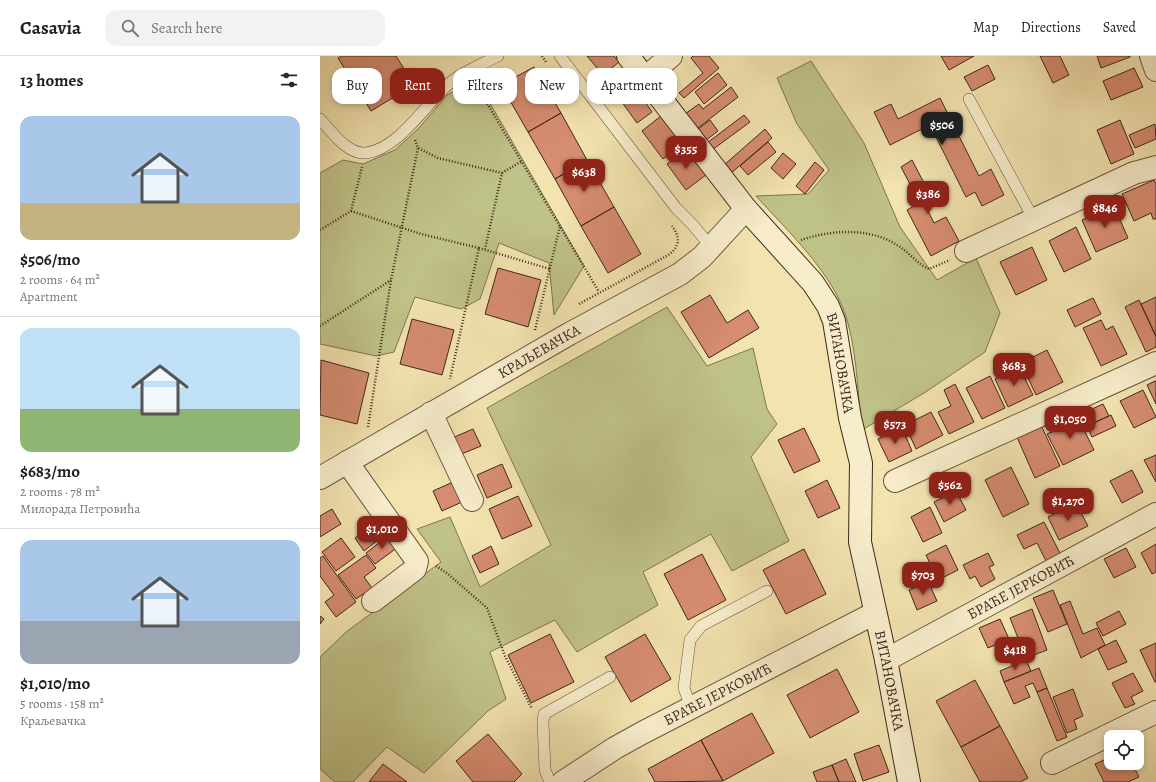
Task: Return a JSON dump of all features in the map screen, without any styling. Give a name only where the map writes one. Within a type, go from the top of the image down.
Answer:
[{"type":"street","points":[[636,66],[671,56]]},
{"type":"street","points":[[1151,56],[1156,70]]},
{"type":"street","name":"ВИТАНОВАЧКА","points":[[636,66],[746,209],[785,250],[822,296],[831,313],[837,333],[846,399],[861,463],[860,542],[886,660],[910,782]]},
{"type":"street","points":[[966,252],[1134,173],[1156,166]]},
{"type":"street","name":"КРАЉЕВАЧКА","points":[[320,478],[569,334],[680,274],[711,247],[746,209]]},
{"type":"street","points":[[895,481],[1156,363]]},
{"type":"street","points":[[431,413],[472,500]]},
{"type":"street","points":[[347,462],[417,561],[415,568],[373,601]]},
{"type":"street","name":"БРАЋЕ ЈЕРКОВИЋ","points":[[886,660],[1156,514]]},
{"type":"street","name":"БРАЋЕ ЈЕРКОВИЋ","points":[[563,782],[615,748],[875,613]]},
{"type":"street","points":[[1052,763],[1156,712]]},
{"type":"lane","points":[[474,68],[498,56]]},
{"type":"lane","points":[[560,56],[587,91]]},
{"type":"lane","points":[[320,119],[342,142],[354,151],[366,153],[382,147],[394,140],[444,88],[453,82]]},
{"type":"lane","points":[[969,99],[1034,220]]},
{"type":"lane","points":[[597,104],[676,208],[692,224],[711,247]]},
{"type":"lane","points":[[691,708],[684,688],[690,640],[694,632],[701,626],[767,591]]},
{"type":"lane","points":[[550,782],[546,770],[543,717],[546,712],[551,709],[610,677]]},
{"type":"path","points":[[542,56],[551,68]]},
{"type":"path","points":[[488,104],[599,292],[670,254],[676,248],[679,242],[678,234],[668,222]]},
{"type":"path","points":[[368,427],[391,280],[403,229],[418,148],[408,127]]},
{"type":"path","points":[[418,148],[438,158],[502,173],[522,161]]},
{"type":"path","points":[[320,230],[351,212],[366,153]]},
{"type":"path","points":[[485,249],[502,173]]},
{"type":"path","points":[[351,212],[403,229],[479,248],[550,269]]},
{"type":"path","points":[[535,330],[560,226]]},
{"type":"path","points":[[785,250],[796,241],[817,235],[854,232],[882,236],[898,245],[922,266],[929,269],[966,252]]},
{"type":"path","points":[[450,379],[479,248]]},
{"type":"path","points":[[320,326],[391,280]]},
{"type":"path","points":[[417,561],[429,562],[448,574],[487,608],[505,656],[528,703],[532,709],[543,717]]},
{"type":"green space","points":[[811,61],[864,143],[900,227],[937,280],[976,258],[1000,313],[985,352],[924,393],[862,430],[853,347],[846,315],[840,301],[823,272],[756,196],[808,194],[829,170],[797,124],[777,78]]},
{"type":"green space","points":[[453,92],[453,104],[490,104],[584,266],[554,315],[549,263],[499,243],[480,299],[461,309],[415,297],[394,352],[376,356],[320,344],[320,173],[343,160],[363,164],[395,150],[418,129],[439,104],[445,104],[445,97]]},
{"type":"green space","points":[[667,307],[707,366],[753,348],[767,409],[777,424],[751,457],[789,541],[732,571],[711,534],[643,572],[658,605],[577,652],[555,620],[490,652],[506,699],[488,711],[424,773],[387,747],[353,782],[335,782],[320,769],[320,657],[346,632],[441,562],[417,529],[450,517],[480,587],[551,545],[487,408]]},
{"type":"building","points":[[342,56],[396,56],[403,68],[390,68],[390,100],[371,111],[367,104],[382,104],[382,68],[344,68],[338,58]]},
{"type":"building","points":[[587,56],[614,56],[619,62],[612,68],[597,68]]},
{"type":"building","points":[[693,56],[709,56],[719,68],[684,98],[679,93],[703,73],[691,58]]},
{"type":"building","points":[[941,56],[974,56],[949,70]]},
{"type":"building","points":[[1040,56],[1060,56],[1069,75],[1053,83]]},
{"type":"building","points":[[1097,56],[1130,56],[1130,57],[1101,68]]},
{"type":"building","points":[[988,65],[995,79],[972,91],[964,77]]},
{"type":"building","points":[[1134,68],[1143,87],[1111,100],[1103,81]]},
{"type":"building","points":[[525,72],[525,104],[556,104],[561,113],[528,132],[512,104],[517,104],[517,76]]},
{"type":"building","points":[[718,73],[727,85],[704,104],[695,92]]},
{"type":"building","points":[[731,87],[738,97],[694,131],[682,116],[699,104],[703,109]]},
{"type":"building","points":[[940,98],[979,176],[991,169],[1004,195],[982,206],[975,192],[966,197],[930,125],[890,145],[874,112],[891,104],[898,119]]},
{"type":"building","points":[[623,104],[647,104],[652,112],[637,123]]},
{"type":"building","points":[[561,113],[587,160],[555,179],[528,132]]},
{"type":"building","points":[[744,115],[750,122],[712,150],[707,143]]},
{"type":"building","points":[[661,116],[682,145],[663,159],[642,131]]},
{"type":"building","points":[[710,120],[718,131],[705,141],[697,130]]},
{"type":"building","points":[[1120,120],[1134,154],[1111,164],[1097,130]]},
{"type":"building","points":[[1155,124],[1156,139],[1135,148],[1129,135]]},
{"type":"building","points":[[765,129],[772,138],[730,174],[723,166]]},
{"type":"building","points":[[768,142],[776,152],[748,175],[740,166]]},
{"type":"building","points":[[687,150],[706,175],[686,190],[667,164]]},
{"type":"building","points":[[783,153],[796,164],[783,179],[771,168]]},
{"type":"building","points":[[587,160],[614,207],[581,226],[555,179]]},
{"type":"building","points":[[912,160],[935,204],[927,209],[934,223],[946,217],[959,241],[931,256],[907,210],[920,203],[901,167]]},
{"type":"building","points":[[815,162],[824,170],[805,194],[796,186]]},
{"type":"building","points":[[1154,180],[1156,184],[1156,219],[1153,219],[1151,213],[1134,221],[1122,194]]},
{"type":"building","points":[[1114,206],[1128,238],[1096,252],[1082,220]]},
{"type":"building","points":[[614,207],[641,254],[608,273],[581,226]]},
{"type":"building","points":[[1076,227],[1091,259],[1064,272],[1049,241]]},
{"type":"building","points":[[1032,247],[1047,280],[1016,295],[1000,262]]},
{"type":"building","points":[[498,268],[541,280],[528,327],[485,314]]},
{"type":"building","points":[[710,295],[727,323],[748,310],[759,328],[709,358],[681,312]]},
{"type":"building","points":[[1156,297],[1156,336],[1141,304]]},
{"type":"building","points":[[1093,298],[1101,314],[1075,327],[1067,310]]},
{"type":"building","points":[[1139,300],[1156,337],[1156,347],[1146,352],[1125,307]]},
{"type":"building","points":[[412,319],[454,330],[442,375],[400,364]]},
{"type":"building","points":[[1101,320],[1106,330],[1113,326],[1127,354],[1101,366],[1083,328]]},
{"type":"building","points":[[1047,350],[1063,382],[1036,395],[1021,363]]},
{"type":"building","points":[[321,360],[369,373],[357,424],[320,415]]},
{"type":"building","points":[[1019,367],[1033,395],[1008,407],[995,379]]},
{"type":"building","points":[[990,376],[1005,408],[982,419],[966,388]]},
{"type":"building","points":[[1156,381],[1156,404],[1147,385]]},
{"type":"building","points":[[955,384],[974,422],[949,434],[938,412],[951,406],[944,390]]},
{"type":"building","points":[[1143,390],[1156,417],[1134,428],[1120,401]]},
{"type":"building","points":[[1103,404],[1109,416],[1087,426],[1081,414]]},
{"type":"building","points":[[931,412],[943,435],[916,449],[905,425]]},
{"type":"building","points":[[1075,412],[1094,450],[1063,465],[1047,434],[1061,428],[1058,421]]},
{"type":"building","points":[[1111,415],[1116,426],[1092,437],[1087,426]]},
{"type":"building","points":[[1040,423],[1060,466],[1035,478],[1016,435]]},
{"type":"building","points":[[804,428],[820,461],[794,473],[778,440]]},
{"type":"building","points":[[902,428],[912,451],[889,462],[878,439]]},
{"type":"building","points":[[473,429],[481,446],[459,455],[452,438]]},
{"type":"building","points":[[1156,455],[1156,482],[1144,460]]},
{"type":"building","points":[[502,464],[512,487],[487,498],[477,475]]},
{"type":"building","points":[[1011,467],[1029,504],[1003,517],[985,480]]},
{"type":"building","points":[[1132,470],[1143,492],[1122,503],[1110,481]]},
{"type":"building","points":[[827,480],[840,508],[818,518],[805,491]]},
{"type":"building","points":[[453,482],[462,502],[442,511],[433,491]]},
{"type":"building","points":[[956,491],[966,510],[944,522],[934,502]]},
{"type":"building","points":[[518,496],[532,526],[502,539],[489,509]]},
{"type":"building","points":[[1076,503],[1088,526],[1059,540],[1048,517]]},
{"type":"building","points":[[930,507],[942,533],[923,542],[911,517]]},
{"type":"building","points":[[332,509],[341,524],[320,537],[320,516]]},
{"type":"building","points":[[1044,522],[1061,555],[1047,563],[1037,543],[1024,549],[1017,535]]},
{"type":"building","points":[[375,527],[382,537],[364,551],[355,538],[365,531],[367,533]]},
{"type":"building","points":[[389,535],[398,547],[375,564],[366,553]]},
{"type":"building","points":[[341,538],[355,557],[336,571],[322,552]]},
{"type":"building","points":[[1156,544],[1156,572],[1152,574],[1141,553]]},
{"type":"building","points":[[946,545],[958,570],[938,580],[926,555]]},
{"type":"building","points":[[491,546],[499,564],[480,573],[472,556]]},
{"type":"building","points":[[1126,548],[1136,567],[1114,578],[1104,559]]},
{"type":"building","points":[[804,549],[826,594],[786,614],[763,570]]},
{"type":"building","points":[[988,553],[994,565],[989,567],[995,579],[981,587],[975,576],[970,579],[963,565]]},
{"type":"building","points":[[702,554],[726,600],[688,620],[664,574]]},
{"type":"building","points":[[366,555],[376,568],[364,577],[372,588],[356,599],[338,575]]},
{"type":"building","points":[[323,556],[356,602],[336,617],[325,602],[334,595],[320,576],[320,558]]},
{"type":"building","points":[[928,581],[937,601],[917,610],[909,590]]},
{"type":"building","points":[[1053,590],[1067,624],[1048,632],[1033,598]]},
{"type":"building","points":[[1070,601],[1083,634],[1097,628],[1105,645],[1081,658],[1060,605]]},
{"type":"building","points":[[1032,609],[1047,650],[1026,658],[1010,618]]},
{"type":"building","points":[[1119,611],[1126,624],[1103,636],[1096,623]]},
{"type":"building","points":[[320,616],[324,619],[320,624]]},
{"type":"building","points":[[1000,619],[1009,639],[988,648],[979,628]]},
{"type":"building","points":[[550,634],[574,682],[531,703],[508,655]]},
{"type":"building","points":[[645,634],[671,679],[631,702],[605,657]]},
{"type":"building","points":[[1116,640],[1127,662],[1108,670],[1098,649]]},
{"type":"building","points":[[1156,643],[1156,682],[1155,682],[1140,650]]},
{"type":"building","points":[[1026,660],[1031,671],[1004,682],[1000,671]]},
{"type":"building","points":[[1039,668],[1047,688],[1037,692],[1033,683],[1025,686],[1030,697],[1014,704],[1004,682]]},
{"type":"building","points":[[837,669],[859,712],[810,738],[787,695]]},
{"type":"building","points":[[1133,673],[1143,691],[1131,697],[1135,704],[1125,708],[1112,683]]},
{"type":"building","points":[[975,680],[1000,726],[961,747],[936,701]]},
{"type":"building","points":[[1047,688],[1067,737],[1057,741],[1037,692]]},
{"type":"building","points":[[1073,689],[1083,716],[1074,720],[1077,729],[1067,733],[1053,697]]},
{"type":"building","points":[[752,713],[774,753],[723,781],[701,740]]},
{"type":"building","points":[[1000,726],[1028,778],[1020,782],[980,782],[961,747]]},
{"type":"building","points":[[488,734],[522,774],[514,782],[473,782],[456,761]]},
{"type":"building","points":[[701,740],[723,781],[655,782],[648,769]]},
{"type":"building","points":[[879,745],[889,772],[863,781],[854,754]]},
{"type":"building","points":[[846,759],[856,782],[839,782],[832,765]]},
{"type":"building","points":[[1104,760],[1104,770],[1136,770],[1139,777],[1128,782],[1104,782],[1095,764]]},
{"type":"building","points":[[383,764],[407,782],[369,782]]},
{"type":"building","points":[[832,765],[839,782],[817,782],[813,772]]}]
